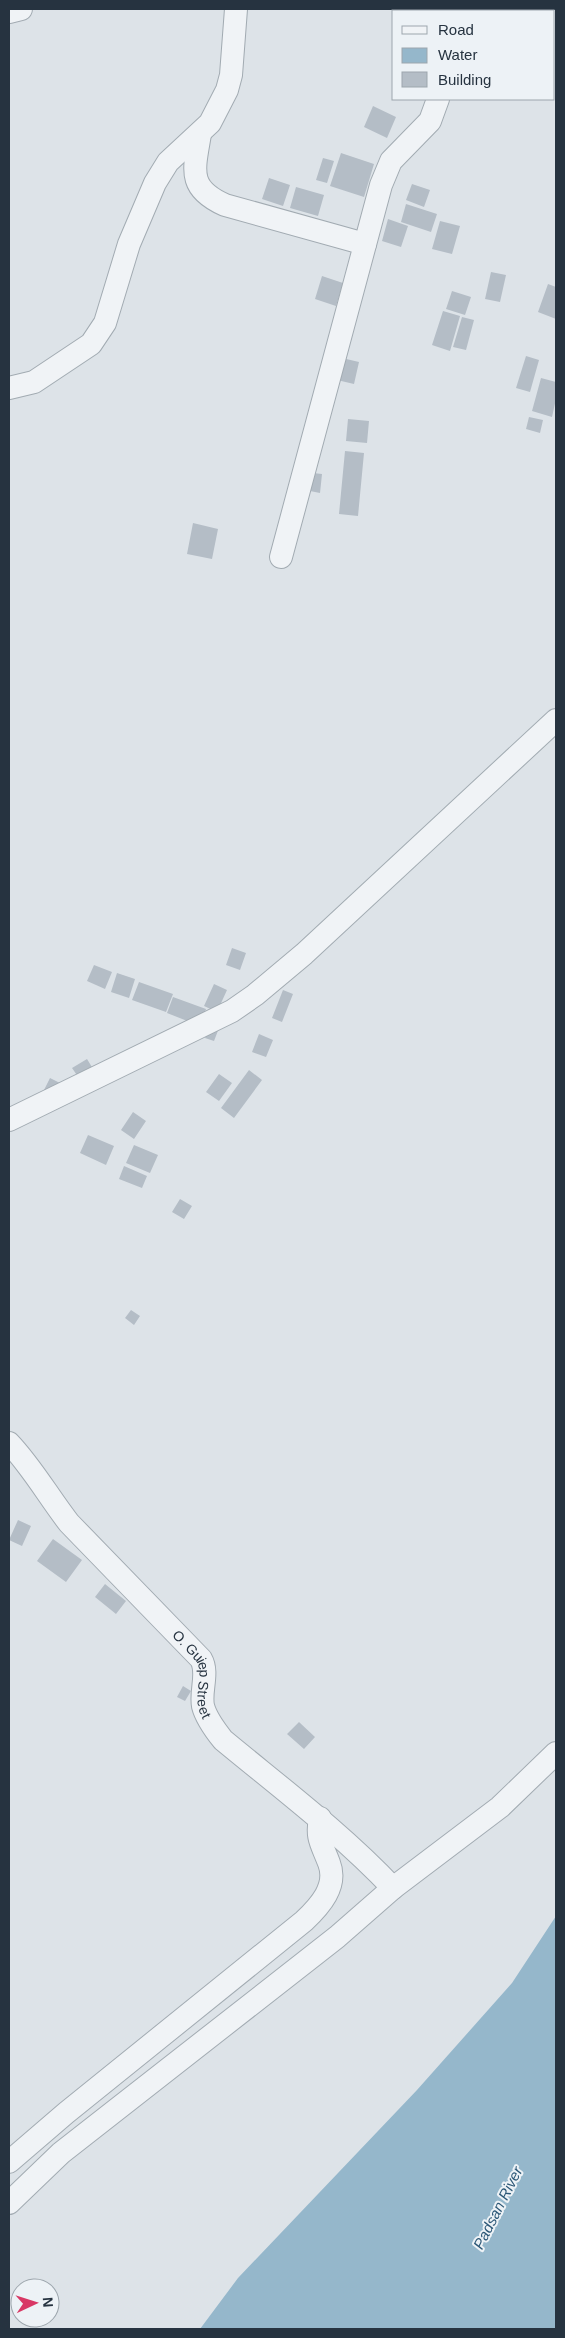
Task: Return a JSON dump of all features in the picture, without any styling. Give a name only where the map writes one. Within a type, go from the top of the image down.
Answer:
[{"type":"street","points":[[9,12],[21,9]]},
{"type":"street","points":[[9,388],[34,382],[91,344],[98,336],[105,323],[129,244],[155,183],[168,162],[210,123],[227,90],[231,75],[236,9]]},
{"type":"street","points":[[281,557],[381,185],[390,161],[430,121],[438,100]]},
{"type":"street","points":[[200,134],[195,164],[196,176],[200,188],[209,198],[225,205],[365,244]]},
{"type":"street","points":[[9,1120],[232,1010],[255,995],[304,954],[556,720]]},
{"type":"street","name":"O. Guiep Street","points":[[9,1443],[23,1458],[50,1500],[69,1523],[201,1659],[204,1671],[203,1706],[215,1730],[230,1746],[364,1856],[393,1888]]},
{"type":"street","points":[[9,2203],[61,2153],[337,1937],[393,1888],[500,1807],[556,1753]]},
{"type":"street","points":[[9,2162],[66,2113],[304,1921],[319,1906],[326,1896],[331,1879],[331,1868],[318,1841],[320,1818]]},
{"type":"water","name":"Padsan River","points":[[556,1916],[556,2329],[200,2329],[238,2278],[417,2090],[512,1983]]},
{"type":"building","points":[[373,106],[396,117],[387,138],[364,127]]},
{"type":"building","points":[[341,153],[374,164],[364,197],[330,186]]},
{"type":"building","points":[[323,158],[334,161],[327,183],[316,180]]},
{"type":"building","points":[[269,178],[290,185],[283,206],[262,199]]},
{"type":"building","points":[[412,184],[430,190],[424,207],[406,200]]},
{"type":"building","points":[[296,187],[324,195],[318,216],[290,208]]},
{"type":"building","points":[[406,204],[437,214],[431,232],[401,222]]},
{"type":"building","points":[[388,219],[408,226],[401,247],[382,241]]},
{"type":"building","points":[[440,221],[460,226],[452,254],[432,249]]},
{"type":"building","points":[[491,272],[506,275],[500,302],[485,299]]},
{"type":"building","points":[[322,276],[343,283],[336,306],[315,299]]},
{"type":"building","points":[[548,284],[556,287],[556,319],[538,312]]},
{"type":"building","points":[[452,291],[471,297],[465,315],[446,309]]},
{"type":"building","points":[[443,311],[460,316],[450,351],[432,345]]},
{"type":"building","points":[[462,317],[474,320],[466,350],[453,347]]},
{"type":"building","points":[[526,356],[539,360],[530,392],[516,388]]},
{"type":"building","points":[[342,358],[359,362],[354,384],[337,380]]},
{"type":"building","points":[[541,378],[556,382],[556,399],[552,417],[532,411]]},
{"type":"building","points":[[529,417],[543,420],[540,433],[526,429]]},
{"type":"building","points":[[348,419],[369,421],[367,443],[346,441]]},
{"type":"building","points":[[345,451],[364,453],[358,516],[339,514]]},
{"type":"building","points":[[313,473],[322,474],[320,493],[310,491]]},
{"type":"building","points":[[193,523],[218,529],[212,559],[187,554]]},
{"type":"building","points":[[232,948],[246,953],[240,970],[226,965]]},
{"type":"building","points":[[94,965],[112,972],[105,989],[87,981]]},
{"type":"building","points":[[117,973],[135,979],[129,998],[111,992]]},
{"type":"building","points":[[139,982],[173,994],[166,1012],[132,1000]]},
{"type":"building","points":[[214,984],[227,990],[217,1012],[204,1006]]},
{"type":"building","points":[[283,990],[293,994],[282,1022],[272,1018]]},
{"type":"building","points":[[173,997],[206,1009],[200,1026],[167,1013]]},
{"type":"building","points":[[210,1025],[219,1028],[214,1041],[205,1038]]},
{"type":"building","points":[[259,1034],[273,1040],[266,1057],[252,1052]]},
{"type":"building","points":[[87,1059],[95,1072],[81,1081],[72,1068]]},
{"type":"building","points":[[249,1070],[262,1080],[234,1118],[221,1108]]},
{"type":"building","points":[[219,1074],[232,1083],[219,1101],[206,1092]]},
{"type":"building","points":[[50,1078],[60,1083],[43,1092]]},
{"type":"building","points":[[133,1112],[146,1121],[134,1139],[121,1130]]},
{"type":"building","points":[[88,1135],[114,1146],[106,1165],[80,1153]]},
{"type":"building","points":[[134,1145],[158,1155],[150,1173],[126,1163]]},
{"type":"building","points":[[124,1166],[147,1176],[142,1188],[119,1179]]},
{"type":"building","points":[[180,1199],[192,1206],[184,1219],[172,1212]]},
{"type":"building","points":[[131,1310],[140,1316],[134,1325],[125,1318]]},
{"type":"building","points":[[18,1520],[31,1526],[22,1546],[9,1540]]},
{"type":"building","points":[[53,1539],[82,1560],[66,1582],[37,1561]]},
{"type":"building","points":[[105,1584],[126,1601],[116,1614],[95,1597]]},
{"type":"building","points":[[183,1686],[191,1691],[185,1701],[177,1697]]},
{"type":"building","points":[[299,1722],[315,1737],[304,1749],[287,1734]]}]
